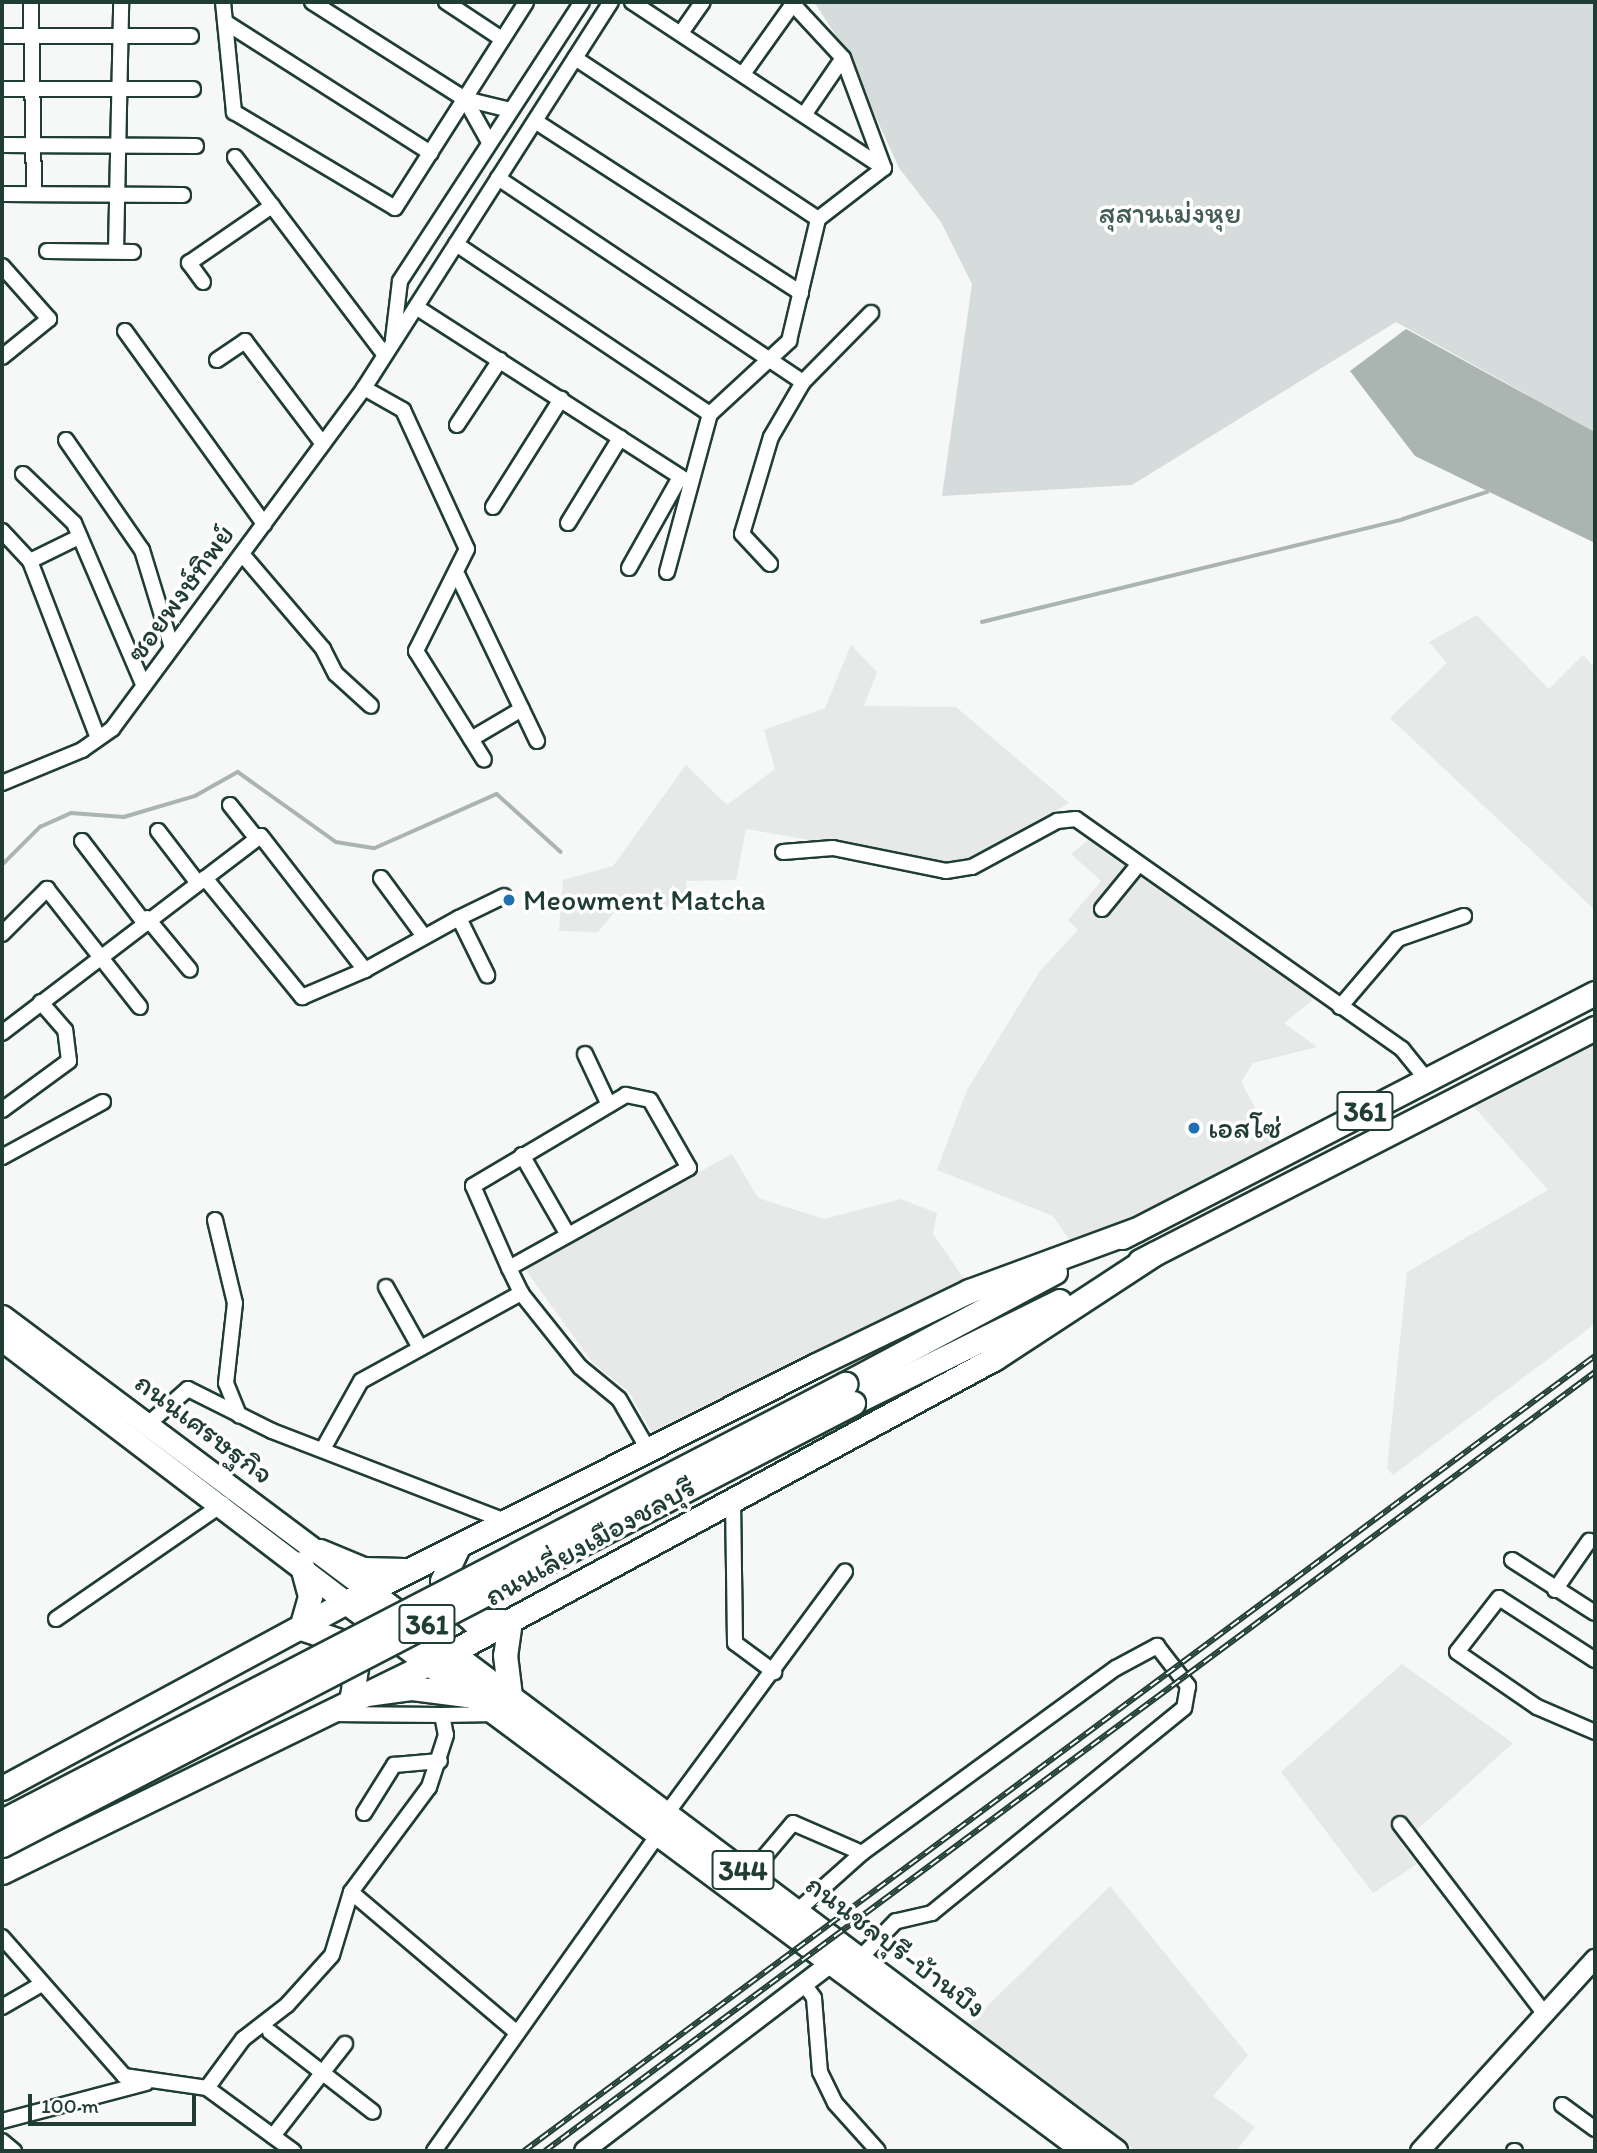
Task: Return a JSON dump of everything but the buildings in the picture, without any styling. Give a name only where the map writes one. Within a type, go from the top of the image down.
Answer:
[{"type":"highway","name":"ถนนเลี่ยงเมืองชลบุรี","points":[[2,1845],[849,1393],[1135,1230],[1595,993]]},
{"type":"highway","name":"ถนนเลี่ยงเมืองชลบุรี","points":[[2,1821],[849,1393],[1154,1254],[1595,1028]]},
{"type":"highway","name":"ถนนเลี่ยงเมืองชลบุรี","points":[[2,1788],[346,1602],[457,1549],[969,1291],[1135,1230]]},
{"type":"highway","name":"ถนนเลี่ยงเมืองชลบุรี","points":[[2,1872],[352,1696],[430,1664],[995,1359],[1154,1254]]},
{"type":"highway","points":[[457,1549],[442,1581],[457,1613],[473,1621],[510,1620],[504,1705]]},
{"type":"highway","points":[[424,1565],[370,1570],[310,1557],[310,1596],[300,1628],[343,1642],[356,1668],[352,1696],[412,1688],[473,1697]]},
{"type":"highway","name":"ถนนชลบุรี-บ้านบึง","points":[[369,1591],[452,1652],[504,1705],[663,1823],[832,1962],[1085,2151]]},
{"type":"highway","name":"ถนนชลบุรี-บ้านบึง","points":[[346,1602],[473,1697],[504,1705]]},
{"type":"highway","name":"ถนนชลบุรี-บ้านบึง","points":[[663,1823],[749,1875],[1115,2151]]},
{"type":"main road","name":"ถนนเศรษฐกิจ","points":[[2,1316],[40,1356],[223,1504],[369,1591]]},
{"type":"main road","name":"ถนนเศรษฐกิจ","points":[[2,1340],[40,1356],[148,1424],[310,1557],[346,1602]]},
{"type":"street","points":[[31,2],[34,192]]},
{"type":"street","points":[[116,251],[121,2]]},
{"type":"street","points":[[223,2],[234,112],[396,208],[526,2]]},
{"type":"street","points":[[312,2],[465,99],[510,110]]},
{"type":"street","points":[[446,2],[502,39]]},
{"type":"street","points":[[388,349],[400,281],[582,2]]},
{"type":"street","name":"ซอยพงษ์ทิพย์","points":[[2,783],[98,738],[144,687],[364,388],[611,2]]},
{"type":"street","points":[[632,2],[884,168]]},
{"type":"street","points":[[681,33],[703,2]]},
{"type":"street","points":[[743,74],[792,3],[843,58],[884,168]]},
{"type":"street","points":[[225,22],[431,153]]},
{"type":"street","points":[[2,36],[191,36]]},
{"type":"street","points":[[575,58],[818,219]]},
{"type":"street","points":[[804,115],[843,58]]},
{"type":"street","points":[[2,89],[193,89]]},
{"type":"street","points":[[465,99],[489,142]]},
{"type":"street","points":[[535,121],[801,293]]},
{"type":"street","points":[[2,145],[196,146]]},
{"type":"street","points":[[235,158],[388,349]]},
{"type":"street","points":[[667,572],[685,479],[710,414],[763,359],[789,341],[818,219],[884,168]]},
{"type":"street","points":[[498,178],[763,359],[803,382]]},
{"type":"street","points":[[2,194],[34,192],[183,195]]},
{"type":"street","points":[[203,282],[189,263],[272,206]]},
{"type":"street","points":[[456,244],[710,414]]},
{"type":"street","points":[[47,251],[133,252]]},
{"type":"street","points":[[2,266],[50,319],[2,357]]},
{"type":"street","points":[[416,307],[685,479]]},
{"type":"street","points":[[770,564],[741,534],[771,437],[803,382],[871,313]]},
{"type":"street","points":[[125,331],[264,524]]},
{"type":"street","points":[[217,360],[246,341],[323,444]]},
{"type":"street","points":[[457,425],[500,359]]},
{"type":"street","points":[[364,388],[402,410],[467,549],[458,576],[416,651],[484,760]]},
{"type":"street","points":[[493,507],[561,399]]},
{"type":"street","points":[[568,523],[620,438]]},
{"type":"street","points":[[66,440],[142,550],[172,648]]},
{"type":"street","points":[[23,474],[74,523],[144,687]]},
{"type":"street","points":[[629,568],[685,479]]},
{"type":"street","points":[[2,531],[30,561],[98,738]]},
{"type":"street","points":[[30,561],[79,537]]},
{"type":"street","points":[[242,554],[323,649],[336,674],[371,706]]},
{"type":"street","points":[[458,576],[537,741]]},
{"type":"street","points":[[471,739],[522,709]]},
{"type":"street","points":[[230,805],[257,839]]},
{"type":"street","points":[[783,852],[833,848],[946,870],[972,867],[1057,821],[1076,819],[1402,1049],[1427,1080]]},
{"type":"street","points":[[158,831],[302,997],[365,970],[423,935],[504,895]]},
{"type":"street","points":[[2,1033],[100,960],[145,920],[261,836],[365,970]]},
{"type":"street","points":[[82,841],[145,920],[190,970]]},
{"type":"street","points":[[1102,909],[1138,864]]},
{"type":"street","points":[[381,878],[423,935]]},
{"type":"street","points":[[2,934],[47,889],[100,960],[140,1007]]},
{"type":"street","points":[[1340,1007],[1398,939],[1464,916]]},
{"type":"street","points":[[459,918],[487,975]]},
{"type":"street","points":[[2,1110],[69,1061],[65,1030],[41,1002]]},
{"type":"street","points":[[585,1054],[609,1105]]},
{"type":"street","points":[[509,1268],[689,1168],[650,1100],[635,1094],[609,1105],[473,1186],[509,1268],[521,1293],[580,1367],[619,1399],[649,1451]]},
{"type":"street","points":[[2,1157],[103,1102]]},
{"type":"street","points":[[522,1155],[568,1235]]},
{"type":"street","points":[[215,1220],[235,1303],[226,1383],[239,1415]]},
{"type":"street","points":[[386,1287],[419,1346]]},
{"type":"street","points":[[323,1449],[361,1381],[419,1346],[521,1293]]},
{"type":"street","points":[[148,1424],[188,1389],[239,1415],[509,1523]]},
{"type":"street","points":[[733,1499],[735,1643],[774,1672]]},
{"type":"street","points":[[56,1619],[223,1504]]},
{"type":"street","points":[[1555,1590],[1589,1541]]},
{"type":"street","points":[[1512,1560],[1555,1590],[1595,1613]]},
{"type":"street","points":[[434,2151],[663,1823],[845,1572]]},
{"type":"street","points":[[1595,1660],[1499,1598],[1457,1652],[1538,1707],[1595,1732]]},
{"type":"street","points":[[797,1911],[862,1853],[1148,1649],[1157,1646],[1188,1686],[1189,1698],[1175,1716],[932,1913],[896,1921],[860,1958]]},
{"type":"street","points":[[316,1714],[442,1715],[504,1705]]},
{"type":"street","points":[[206,2088],[243,2039],[287,2006],[332,1955],[351,1892],[408,1821],[440,1761],[446,1735],[442,1715]]},
{"type":"street","points":[[364,1813],[394,1765],[440,1761]]},
{"type":"street","points":[[749,1875],[793,1823],[862,1853]]},
{"type":"street","points":[[1400,1824],[1545,2014]]},
{"type":"street","points":[[351,1892],[517,2033]]},
{"type":"street","points":[[2,1937],[103,2059],[146,2083]]},
{"type":"street","points":[[1420,2151],[1595,1959]]},
{"type":"street","points":[[583,2151],[832,1962]]},
{"type":"street","points":[[804,1984],[814,1998],[820,2072],[835,2103],[878,2151]]},
{"type":"street","points":[[2,2007],[40,1985]]},
{"type":"street","points":[[270,2032],[373,2112]]},
{"type":"street","points":[[273,2136],[345,2044]]},
{"type":"street","points":[[2,2121],[146,2083],[176,2079],[206,2088],[293,2151]]},
{"type":"street","points":[[1562,2105],[1595,2129]]},
{"type":"street","points":[[2,2141],[14,2151]]},
{"type":"shaded area","points":[[1406,329],[1595,432],[1595,543],[1415,456],[1350,371]]},
{"type":"shaded area","points":[[1477,615],[1549,689],[1583,655],[1595,668],[1595,910],[1390,718],[1447,663],[1429,642]]},
{"type":"shaded area","points":[[851,645],[877,672],[864,706],[956,707],[1069,803],[973,861],[948,864],[746,829],[736,880],[686,881],[688,909],[621,904],[598,932],[559,931],[563,880],[613,866],[686,765],[727,805],[775,769],[764,730],[825,708]]},
{"type":"shaded area","points":[[1088,840],[1314,999],[1284,1023],[1317,1047],[1253,1063],[1241,1082],[1276,1145],[1135,1217],[1070,1241],[1053,1216],[937,1170],[967,1090],[1040,971],[1078,930],[1068,920],[1101,881],[1071,854]]},
{"type":"shaded area","points":[[1595,1045],[1595,1324],[1393,1475],[1387,1468],[1407,1272],[1548,1190],[1474,1107]]},
{"type":"shaded area","points":[[732,1154],[758,1198],[824,1219],[901,1199],[937,1213],[933,1234],[969,1286],[656,1440],[629,1392],[592,1362],[525,1269]]},
{"type":"shaded area","points":[[1402,1664],[1513,1743],[1401,1844],[1417,1864],[1373,1893],[1281,1772]]},
{"type":"shaded area","points":[[1110,1886],[1248,2055],[1213,2096],[1255,2127],[1236,2151],[1136,2151],[969,2024]]},
{"type":"green space","name":"สุสานเม่งหุย","points":[[814,2],[1595,2],[1595,432],[1396,322],[1132,485],[942,496],[972,284],[941,222],[899,168],[846,51]]},
{"type":"waterway","points":[[982,622],[1403,519],[1487,492]]},
{"type":"waterway","points":[[2,865],[40,827],[71,813],[124,817],[195,796],[238,772],[336,842],[375,848],[497,794],[561,852]]},
{"type":"railway","points":[[524,2151],[1595,1356]]},
{"type":"railway","points":[[545,2151],[1595,1372]]},
{"type":"place","name":"Meowment Matcha","points":[[509,900]]},
{"type":"place","name":"เอสโซ่","points":[[1194,1128]]}]
